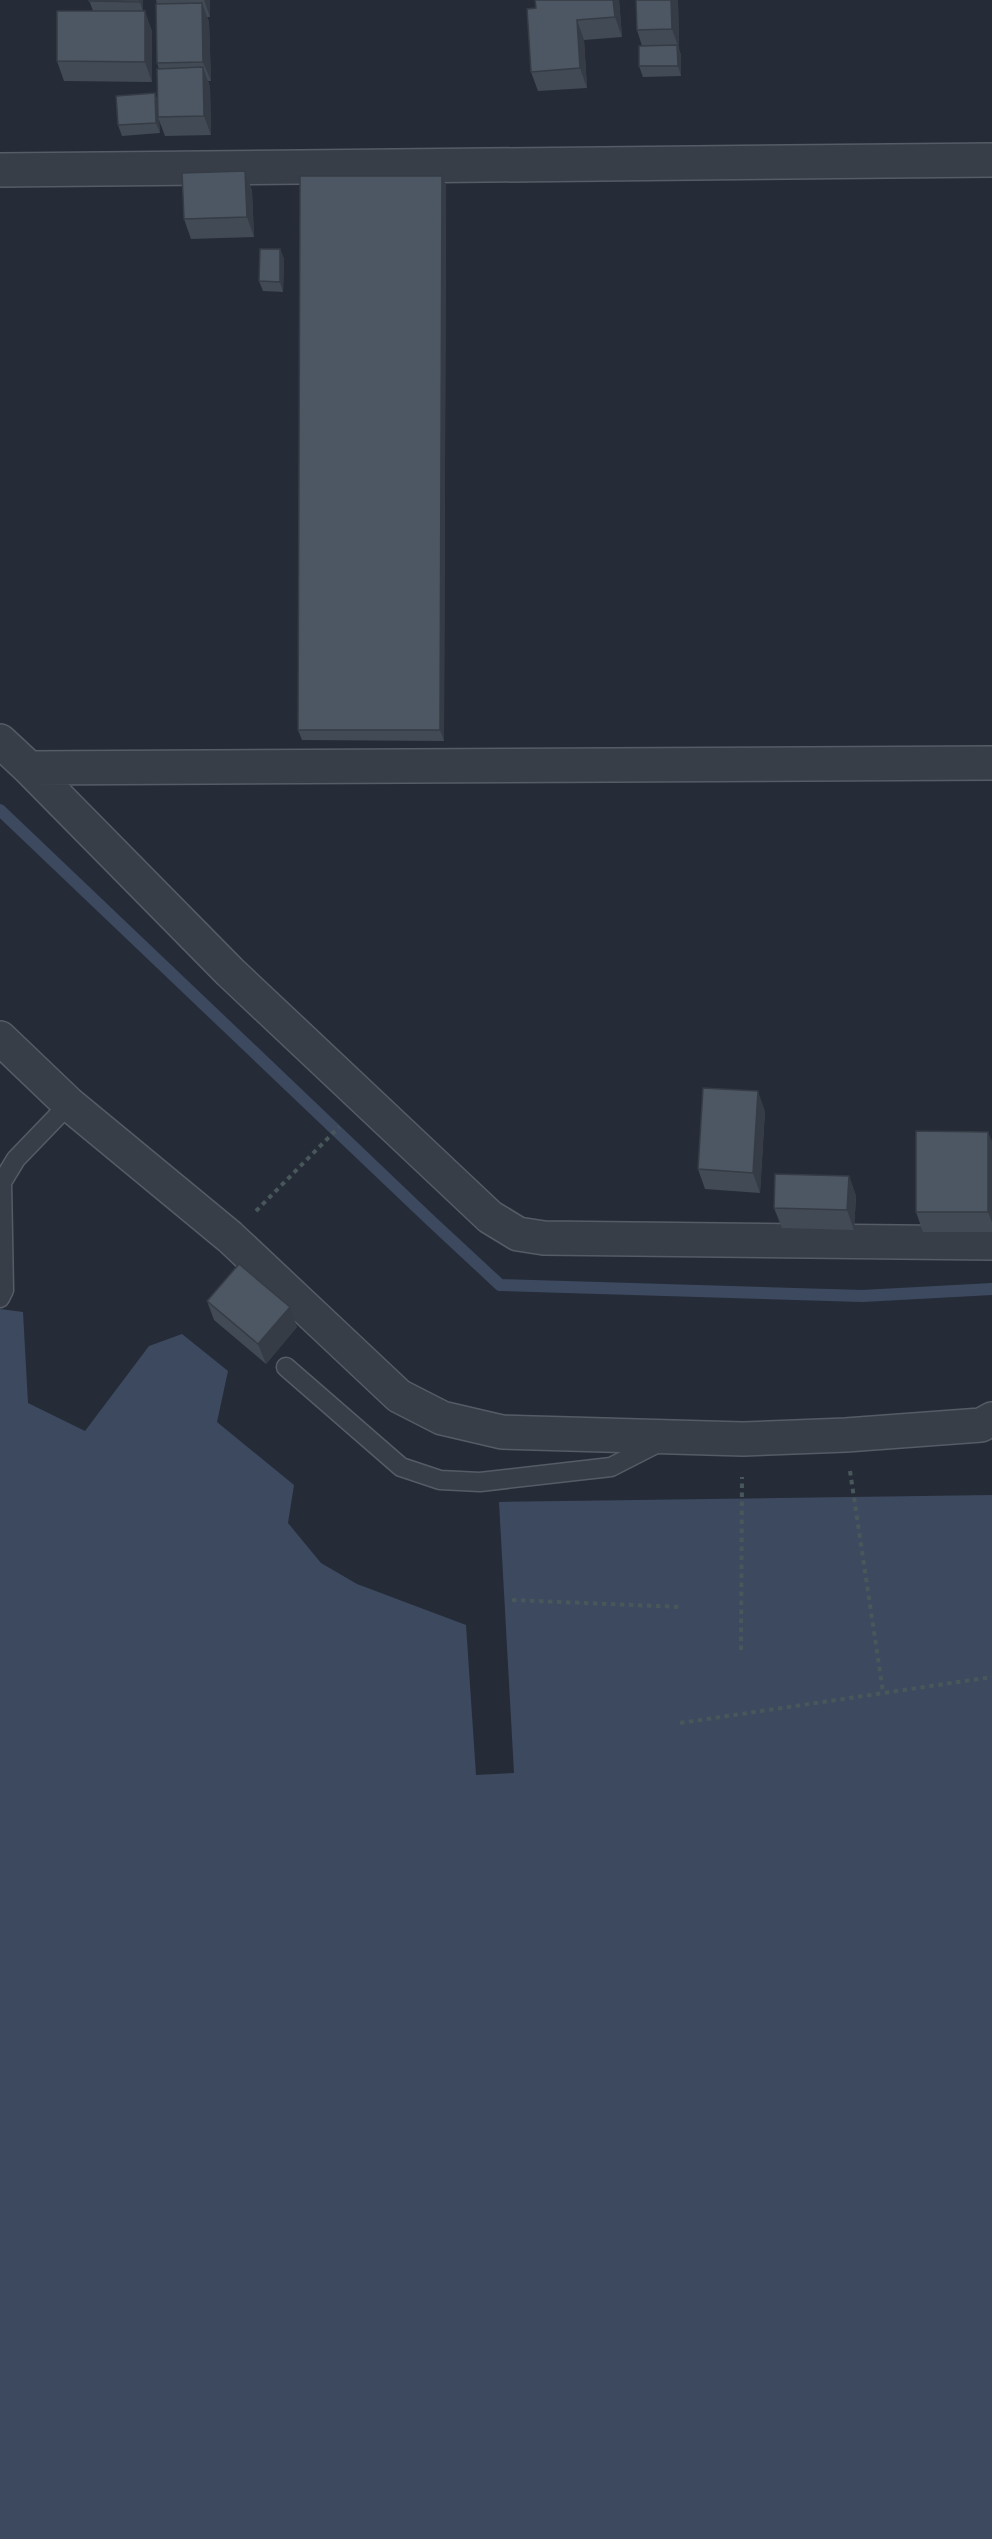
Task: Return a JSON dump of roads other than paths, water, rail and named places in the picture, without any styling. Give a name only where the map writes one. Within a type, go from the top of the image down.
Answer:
[{"type":"street","points":[[0,170],[992,160]]},
{"type":"street","points":[[0,741],[230,972],[490,1217],[518,1234],[544,1238],[992,1243]]},
{"type":"street","points":[[29,768],[992,763]]},
{"type":"street","points":[[0,1038],[69,1104],[230,1237],[399,1396],[442,1418],[502,1432],[754,1438],[846,1435],[988,1423]]},
{"type":"lane","points":[[0,1298],[4,1290],[2,1182],[16,1159],[69,1104]]},
{"type":"lane","points":[[286,1367],[401,1467],[440,1480],[480,1482],[611,1467],[672,1436]]},
{"type":"water","points":[[0,1309],[23,1312],[28,1403],[85,1431],[149,1346],[182,1334],[228,1371],[217,1422],[294,1485],[288,1523],[321,1563],[357,1584],[466,1625],[476,1775],[514,1773],[499,1502],[992,1495],[992,2539],[0,2539]]},
{"type":"waterway","points":[[0,810],[500,1285],[862,1296],[992,1289]]}]
